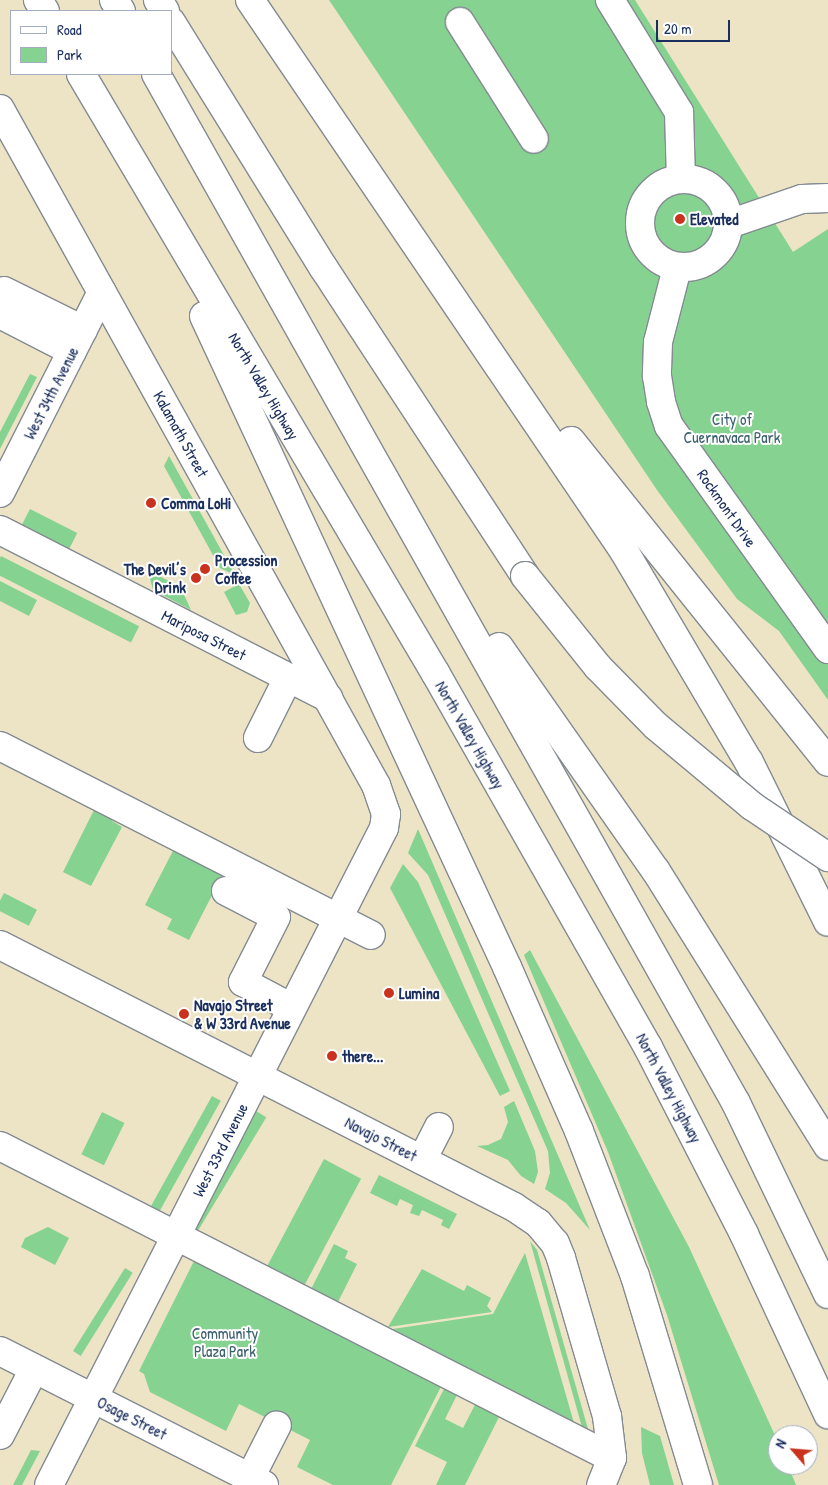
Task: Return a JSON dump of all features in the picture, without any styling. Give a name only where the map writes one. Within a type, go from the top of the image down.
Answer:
[{"type":"main road","points":[[250,0],[564,459],[683,646],[749,762],[828,922]]},
{"type":"main road","points":[[610,0],[679,112],[681,178]]},
{"type":"main road","points":[[460,22],[534,139]]},
{"type":"main road","points":[[172,24],[323,267],[501,542],[572,637],[628,699],[685,752],[752,806],[828,857]]},
{"type":"main road","points":[[157,75],[736,1103],[828,1294]]},
{"type":"main road","name":"North Valley Highway","points":[[89,77],[140,179],[436,674],[648,1047],[744,1234],[828,1414]]},
{"type":"main road","name":"Kalamath Street","points":[[0,109],[328,698],[383,799],[386,814]]},
{"type":"main road","points":[[681,178],[709,185],[720,196],[727,209],[729,224],[726,239],[707,262],[677,268],[651,253],[640,227],[641,213],[651,194],[667,182],[681,178]]},
{"type":"main road","points":[[140,179],[503,958],[579,1131],[635,1276],[698,1485]]},
{"type":"main road","points":[[729,224],[802,199],[828,198]]},
{"type":"main road","name":"Rockmont Drive","points":[[677,268],[658,342],[657,376],[661,402],[669,426],[828,649]]},
{"type":"main road","points":[[438,276],[828,762]]},
{"type":"main road","name":"West 34th Avenue","points":[[0,493],[102,292]]},
{"type":"main road","points":[[2,302],[77,341]]},
{"type":"main road","points":[[409,520],[656,871],[828,1146]]},
{"type":"main road","name":"Mariposa Street","points":[[0,530],[328,698]]},
{"type":"main road","points":[[258,738],[288,678]]},
{"type":"main road","points":[[0,746],[370,936]]},
{"type":"main road","name":"West 33rd Avenue","points":[[49,1485],[384,828],[386,814]]},
{"type":"main road","points":[[226,891],[276,917],[243,982],[292,1008]]},
{"type":"main road","name":"Navajo Street","points":[[0,945],[520,1210],[538,1223],[555,1243],[607,1416],[612,1458]]},
{"type":"main road","points":[[422,1160],[439,1127]]},
{"type":"main road","points":[[0,1146],[612,1458],[601,1485]]},
{"type":"main road","name":"Osage Street","points":[[0,1351],[257,1482]]},
{"type":"main road","points":[[0,1435],[34,1368]]},
{"type":"main road","points":[[257,1482],[277,1425]]},
{"type":"green space","name":"City of Cuernavaca Park","points":[[329,0],[635,0],[793,252],[828,229],[828,700],[779,631],[737,599],[657,490]]},
{"type":"green space","points":[[30,374],[37,377],[0,449],[0,432]]},
{"type":"green space","points":[[169,456],[235,575],[220,568],[164,466]]},
{"type":"green space","points":[[30,509],[77,533],[68,551],[21,527]]},
{"type":"green space","points":[[1,556],[139,626],[131,642],[0,576]]},
{"type":"green space","points":[[148,571],[180,586],[191,610],[153,590]]},
{"type":"green space","points":[[0,581],[37,600],[29,616],[0,601]]},
{"type":"green space","points":[[239,584],[250,603],[247,612],[236,615],[224,592]]},
{"type":"green space","points":[[97,804],[116,814],[112,821],[122,827],[91,886],[63,872]]},
{"type":"green space","points":[[418,829],[590,1230],[566,1203],[545,1189],[550,1173],[548,1151],[428,875],[408,853]]},
{"type":"green space","points":[[176,845],[225,870],[189,940],[167,929],[172,919],[145,905]]},
{"type":"green space","points":[[403,864],[418,882],[510,1091],[500,1096],[390,888]]},
{"type":"green space","points":[[4,893],[37,910],[29,926],[0,911],[0,901]]},
{"type":"green space","points":[[530,950],[689,1247],[770,1425],[768,1425],[768,1475],[792,1475],[796,1485],[719,1485],[667,1315],[608,1152],[524,955]]},
{"type":"green space","points":[[212,1096],[221,1101],[155,1220],[146,1215]]},
{"type":"green space","points":[[514,1101],[535,1151],[538,1172],[534,1184],[521,1176],[508,1160],[477,1146],[488,1145],[501,1139],[508,1122],[504,1107]]},
{"type":"green space","points":[[256,1111],[266,1117],[196,1235],[185,1228]]},
{"type":"green space","points":[[102,1112],[124,1123],[104,1165],[81,1154]]},
{"type":"green space","points":[[324,1159],[361,1179],[301,1291],[264,1271]]},
{"type":"green space","points":[[379,1175],[457,1214],[449,1229],[441,1225],[443,1220],[422,1210],[419,1216],[410,1213],[413,1205],[400,1199],[397,1206],[370,1193]]},
{"type":"green space","points":[[48,1227],[69,1238],[55,1265],[21,1247],[25,1238]]},
{"type":"green space","points":[[530,1241],[537,1250],[590,1436],[585,1438]]},
{"type":"green space","points":[[334,1244],[348,1251],[345,1258],[357,1264],[334,1310],[307,1297]]},
{"type":"green space","name":"Community Plaza Park","points":[[525,1253],[576,1430],[449,1371],[391,1485],[333,1485],[297,1467],[310,1440],[239,1404],[226,1431],[150,1392],[144,1374],[139,1371],[196,1257],[386,1330],[493,1314]]},
{"type":"green space","points":[[125,1268],[133,1273],[81,1356],[73,1351]]},
{"type":"green space","points":[[422,1269],[464,1291],[467,1285],[491,1298],[487,1306],[492,1312],[388,1327]]},
{"type":"green space","points":[[447,1383],[460,1389],[445,1419],[463,1428],[478,1399],[502,1411],[465,1485],[436,1485],[447,1462],[415,1446]]},
{"type":"green space","points":[[641,1427],[660,1436],[674,1485],[650,1485],[642,1453]]},
{"type":"green space","points":[[31,1450],[40,1451],[22,1485],[13,1485]]},
{"type":"place","name":"Elevated","points":[[680,219]]},
{"type":"place","name":"Comma LoHi","points":[[151,503]]},
{"type":"place","name":"Procession Coffee","points":[[205,569]]},
{"type":"place","name":"The Devil’s Drink","points":[[196,578]]},
{"type":"place","name":"Lumina","points":[[389,993]]},
{"type":"place","name":"Navajo Street & W 33rd Avenue","points":[[184,1014]]},
{"type":"place","name":"there...","points":[[332,1056]]}]
